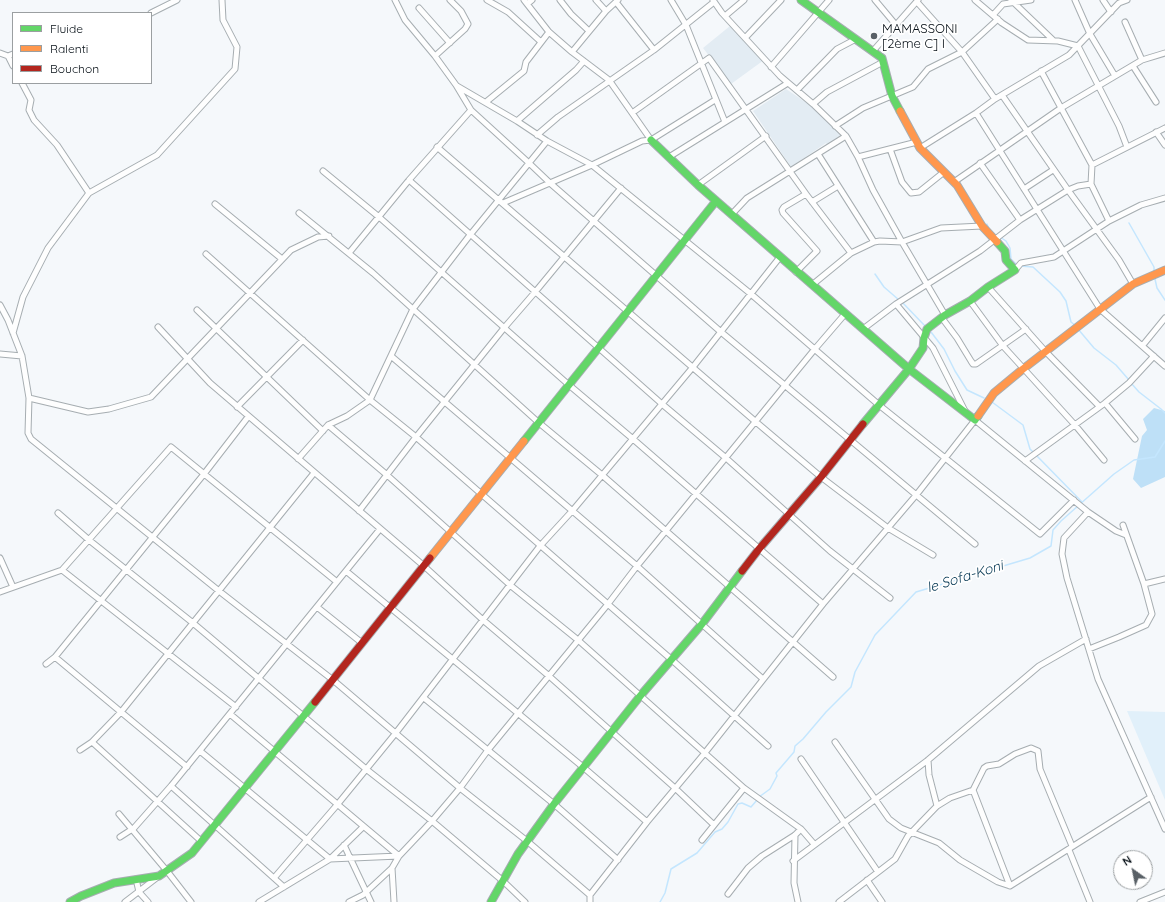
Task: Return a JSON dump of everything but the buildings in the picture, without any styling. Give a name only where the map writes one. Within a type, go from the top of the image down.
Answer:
[{"type":"street","points":[[152,12],[177,0]]},
{"type":"street","points":[[13,333],[23,297],[48,248],[89,193],[157,155],[235,69],[237,47],[223,20],[222,0]]},
{"type":"street","points":[[395,0],[405,20],[435,56],[456,85],[470,110],[550,183],[721,332],[917,494],[975,544]]},
{"type":"street","points":[[435,56],[465,29],[468,24],[461,11],[450,0]]},
{"type":"street","points":[[487,0],[508,12],[541,42]]},
{"type":"street","points":[[532,0],[525,2],[549,32],[572,52],[609,80],[651,140],[698,185],[909,369],[966,412],[1088,512],[1116,531],[1126,535]]},
{"type":"street","points":[[560,0],[571,14],[589,31]]},
{"type":"street","points":[[596,0],[606,11]]},
{"type":"street","points":[[671,0],[686,25],[725,122]]},
{"type":"street","points":[[725,16],[744,0]]},
{"type":"street","points":[[745,38],[781,0]]},
{"type":"street","points":[[801,0],[882,58],[892,96],[918,145],[957,185],[982,226],[998,237],[1005,251],[1006,260],[1017,267]]},
{"type":"street","points":[[771,67],[829,0]]},
{"type":"street","points":[[875,0],[896,25]]},
{"type":"street","points":[[975,0],[998,19],[1028,40],[1058,40],[1078,46],[1119,126],[1127,147]]},
{"type":"street","points":[[993,15],[1003,4],[1012,1],[1031,0]]},
{"type":"street","points":[[1075,0],[1090,34],[1115,76]]},
{"type":"street","points":[[1103,0],[1111,12]]},
{"type":"street","points":[[858,157],[890,149],[918,145],[976,113],[995,99],[1069,56],[1120,3],[1127,0]]},
{"type":"street","points":[[572,52],[606,11],[617,1],[654,50]]},
{"type":"street","points":[[537,135],[558,116],[654,50],[686,25],[713,1],[771,67],[813,104],[846,136],[858,157],[873,190],[944,317],[973,364],[979,363],[1026,329]]},
{"type":"street","points":[[873,51],[917,1],[962,52],[995,99]]},
{"type":"street","points":[[1012,1],[1053,40]]},
{"type":"street","points":[[419,8],[450,43]]},
{"type":"street","points":[[835,126],[862,108],[913,87],[928,69],[962,52],[998,19]]},
{"type":"street","points":[[1125,22],[1142,60]]},
{"type":"street","points":[[486,102],[524,71],[526,62],[549,32]]},
{"type":"street","points":[[796,90],[837,49],[856,39]]},
{"type":"street","points":[[0,54],[10,55]]},
{"type":"street","points":[[954,182],[1061,108],[1142,60],[1165,54]]},
{"type":"street","points":[[632,113],[709,58],[806,194],[851,253]]},
{"type":"street","points":[[517,121],[576,70],[584,61]]},
{"type":"street","points":[[813,104],[827,92],[883,62]]},
{"type":"street","points":[[1133,66],[1156,102]]},
{"type":"street","points":[[1041,71],[1092,165],[1091,184],[1109,221]]},
{"type":"street","points":[[669,157],[788,83]]},
{"type":"street","points":[[23,84],[31,100],[29,110],[34,120],[57,144],[89,193]]},
{"type":"street","points":[[456,85],[517,121],[547,141],[592,165],[751,294],[879,405],[1040,534],[1074,500]]},
{"type":"street","points":[[1002,95],[1119,260],[1134,284]]},
{"type":"street","points":[[501,202],[592,165],[642,141],[651,140],[715,100]]},
{"type":"street","points":[[350,253],[437,146],[470,110]]},
{"type":"street","points":[[976,113],[1100,309],[1165,366]]},
{"type":"street","points":[[1092,165],[1165,128]]},
{"type":"street","points":[[1156,132],[1165,145]]},
{"type":"street","points":[[698,185],[766,136]]},
{"type":"street","points":[[732,214],[747,198],[846,136]]},
{"type":"street","points":[[298,459],[328,425],[348,416],[370,400],[413,309],[470,234],[501,202],[547,141]]},
{"type":"street","points":[[437,146],[821,477],[888,528],[933,555]]},
{"type":"street","points":[[890,149],[902,182],[911,193],[919,192],[944,172]]},
{"type":"street","points":[[818,154],[874,242]]},
{"type":"street","points":[[980,163],[1020,220]]},
{"type":"street","points":[[1024,189],[1054,170]]},
{"type":"street","points":[[323,171],[379,217],[441,274],[823,604]]},
{"type":"street","points":[[409,180],[830,551],[890,598]]},
{"type":"street","points":[[864,329],[896,303],[980,251],[1020,220],[1068,190],[1078,186],[1091,184]]},
{"type":"street","points":[[812,202],[838,186]]},
{"type":"street","points":[[359,511],[416,437],[504,328],[536,292],[621,188]]},
{"type":"street","points":[[796,272],[817,252],[782,210],[784,207],[806,194]]},
{"type":"street","points":[[491,902],[527,841],[583,767],[641,695],[702,624],[759,549],[821,477],[850,439],[909,369],[923,348],[927,329],[970,301],[1017,267],[1020,262],[1054,258],[1109,221],[1141,206],[1165,198]]},
{"type":"street","points":[[125,902],[159,876],[186,859],[333,680],[716,201]]},
{"type":"street","points":[[215,204],[282,259]]},
{"type":"street","points":[[300,213],[350,253],[539,422],[667,531],[833,677]]},
{"type":"street","points":[[812,285],[851,253],[874,242],[902,242],[941,228],[982,226]]},
{"type":"street","points":[[29,398],[88,412],[109,409],[151,397],[291,250],[318,237],[328,236]]},
{"type":"street","points":[[206,254],[370,400],[416,437],[482,494],[768,746]]},
{"type":"street","points":[[274,878],[337,805],[424,698],[452,659],[540,546],[573,510],[693,367],[780,257]]},
{"type":"street","points":[[590,902],[590,895],[647,822],[704,754],[823,604],[917,494],[976,420],[994,393],[1134,284],[1165,270]]},
{"type":"street","points":[[988,287],[1046,352],[1102,405],[1135,439]]},
{"type":"street","points":[[970,301],[1003,346],[1075,425],[1104,460]]},
{"type":"street","points":[[896,303],[933,348],[966,412]]},
{"type":"street","points":[[0,305],[8,320],[22,356],[29,398],[28,433],[31,439],[219,591],[333,680],[395,734],[527,841],[590,895]]},
{"type":"street","points":[[197,310],[323,431]]},
{"type":"street","points":[[349,902],[366,892],[392,868],[399,856],[460,788],[488,750],[519,714],[637,566],[845,314]]},
{"type":"street","points":[[1143,346],[1165,318]]},
{"type":"street","points":[[158,327],[210,383],[424,566],[483,620],[612,731],[714,825]]},
{"type":"street","points":[[237,407],[302,340]]},
{"type":"street","points":[[0,354],[22,356]]},
{"type":"street","points":[[391,356],[573,510],[763,679]]},
{"type":"street","points":[[1025,461],[1102,405],[1130,381],[1154,356]]},
{"type":"street","points":[[46,664],[54,657],[101,600],[204,474],[248,417]]},
{"type":"street","points":[[328,425],[387,475],[510,585],[578,640],[641,695],[704,754],[744,788],[801,829],[814,844]]},
{"type":"street","points":[[0,592],[62,570],[171,448],[337,582]]},
{"type":"street","points":[[80,750],[92,742],[121,712],[314,473]]},
{"type":"street","points":[[1088,512],[1064,538],[1062,554],[1067,578],[1098,679],[1165,829]]},
{"type":"street","points":[[58,513],[89,540],[193,622],[258,679],[366,769],[432,821],[503,881],[525,902]]},
{"type":"street","points":[[1089,649],[1148,623],[1152,614],[1144,584],[1123,525]]},
{"type":"street","points":[[120,837],[132,829],[158,802],[380,529]]},
{"type":"street","points":[[0,558],[13,588]]},
{"type":"street","points":[[62,570],[236,707]]},
{"type":"street","points":[[346,571],[583,767],[647,822]]},
{"type":"street","points":[[1144,584],[1165,579]]},
{"type":"street","points":[[317,607],[362,643]]},
{"type":"street","points":[[793,861],[928,760],[1039,666],[1086,639]]},
{"type":"street","points":[[54,657],[187,767]]},
{"type":"street","points":[[424,698],[554,804],[618,860]]},
{"type":"street","points":[[230,714],[399,856]]},
{"type":"street","points":[[92,742],[201,841]]},
{"type":"street","points":[[835,742],[889,819],[901,828],[939,842],[960,860],[998,882],[1010,886]]},
{"type":"street","points":[[839,902],[895,859],[908,836],[937,806],[950,798],[973,790],[984,768],[999,764],[1015,754],[1031,748],[1038,751],[1040,769],[1071,848],[1090,902]]},
{"type":"street","points":[[200,751],[330,859],[399,856]]},
{"type":"street","points":[[801,760],[878,872]]},
{"type":"street","points":[[928,760],[929,775],[937,806]]},
{"type":"street","points":[[171,786],[284,887]]},
{"type":"street","points":[[702,840],[744,788]]},
{"type":"street","points":[[973,790],[1010,886]]},
{"type":"street","points":[[1010,886],[1150,797]]},
{"type":"street","points":[[119,814],[167,871],[190,902]]},
{"type":"street","points":[[261,902],[330,859],[363,826]]},
{"type":"street","points":[[728,894],[748,868],[762,856],[795,835],[801,829]]},
{"type":"street","points":[[795,835],[793,861],[794,883],[798,902]]},
{"type":"street","points":[[344,845],[371,902]]},
{"type":"street","points":[[392,868],[394,902]]},
{"type":"street","points":[[70,902],[114,883],[159,876]]},
{"type":"street","points":[[136,879],[139,892],[148,902]]},
{"type":"street","points":[[867,880],[882,902]]},
{"type":"street","points":[[1140,902],[1153,900],[1165,892]]},
{"type":"shaded area","points":[[730,26],[764,60],[731,84],[703,48]]},
{"type":"shaded area","points":[[786,89],[813,107],[841,135],[827,145],[826,143],[791,167],[753,111]]},
{"type":"shaded area","points":[[1154,408],[1165,411],[1165,477],[1141,488],[1133,479],[1142,436],[1147,430],[1143,419]]},
{"type":"shaded area","points":[[1127,711],[1165,712],[1165,800]]},
{"type":"waterway","points":[[1129,223],[1154,267],[1154,271]]},
{"type":"waterway","points":[[987,224],[989,229]]},
{"type":"waterway","points":[[1000,237],[1006,241],[1010,248],[1011,259],[1017,265]]},
{"type":"waterway","points":[[1020,266],[1033,267],[1060,292],[1066,301],[1071,322],[1076,326]]},
{"type":"waterway","points":[[875,274],[884,287],[899,300]]},
{"type":"waterway","points":[[1155,279],[1157,288],[1165,300]]},
{"type":"waterway","points":[[902,302],[925,326]]},
{"type":"waterway","points":[[1078,329],[1094,348],[1116,365],[1129,380]]},
{"type":"waterway","points":[[931,332],[944,349],[967,390],[984,398]]},
{"type":"waterway","points":[[1131,383],[1139,392],[1165,413]]},
{"type":"waterway","points":[[992,402],[1023,425],[1030,449],[1033,452]]},
{"type":"waterway","name":"le Sofa-Koni","points":[[759,797],[770,789],[777,776],[776,773],[794,752],[795,746],[851,687],[855,672],[875,635],[916,592],[1030,558],[1051,546],[1053,530],[1061,521],[1114,474],[1134,460],[1155,457],[1165,441]]},
{"type":"waterway","points":[[1036,455],[1082,502]]},
{"type":"waterway","name":"le Sofa-Koni","points":[[660,902],[665,893],[671,869],[697,853],[715,832],[722,829],[728,822],[738,804],[742,803],[751,807],[757,800]]},
{"type":"traffic: fast","points":[[801,0],[882,58],[892,96],[900,111]]},
{"type":"traffic: fast","points":[[651,140],[698,185],[909,369],[975,420],[978,416]]},
{"type":"traffic: fast","points":[[524,441],[716,201]]},
{"type":"traffic: fast","points":[[863,424],[909,369],[923,348],[927,329],[945,315],[970,301],[988,287],[1015,270],[1006,260],[1005,251],[997,242]]},
{"type":"traffic: fast","points":[[491,902],[518,854],[554,804],[641,695],[702,624],[742,571]]},
{"type":"traffic: fast","points":[[70,902],[114,883],[159,876],[192,853],[315,702]]},
{"type":"traffic: slow","points":[[900,111],[920,148],[957,185],[982,226],[997,242]]},
{"type":"traffic: slow","points":[[978,416],[994,393],[1023,369],[1133,284],[1165,270]]},
{"type":"traffic: slow","points":[[430,558],[524,441]]},
{"type":"traffic: jam","points":[[742,571],[821,477],[863,424]]},
{"type":"traffic: jam","points":[[315,702],[430,558]]},
{"type":"place","name":"MAMASSONI [2ème C] I","points":[[874,36]]}]
